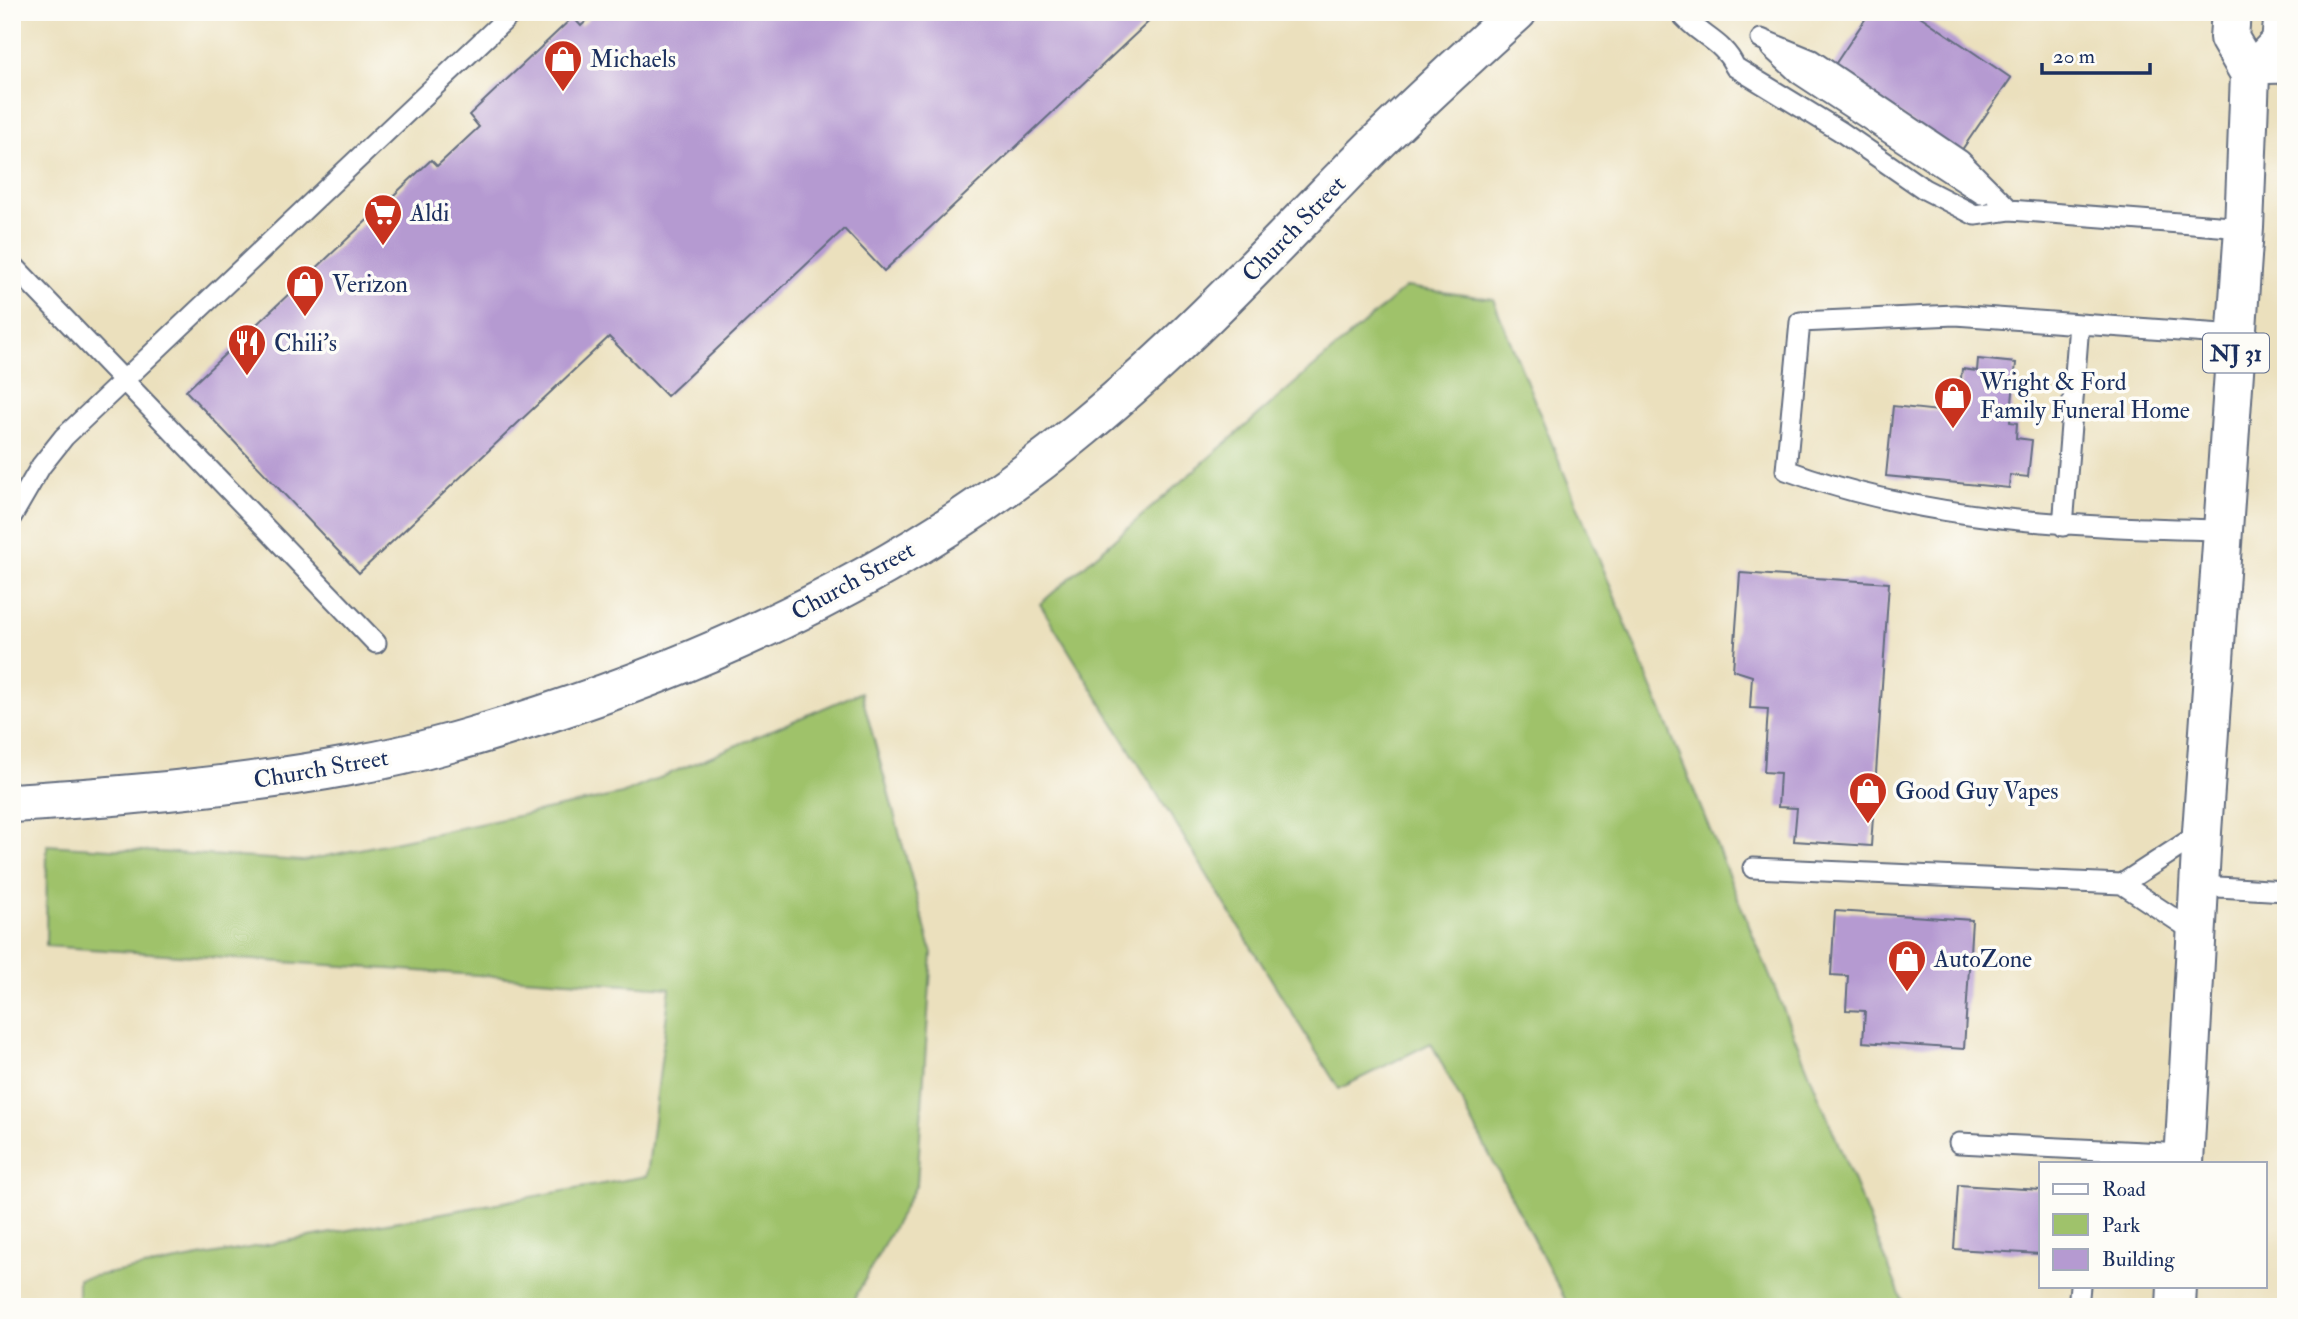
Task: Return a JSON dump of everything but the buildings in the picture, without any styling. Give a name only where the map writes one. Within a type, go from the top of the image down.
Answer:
[{"type":"main road","name":"Church Street","points":[[12,803],[182,790],[267,779],[357,765],[446,745],[615,691],[778,622],[935,536],[1083,429],[1216,310],[1401,119],[1517,12]]},
{"type":"main road","points":[[2231,12],[2229,38],[2268,74],[2281,42],[2284,12]]},
{"type":"main road","name":"NJ 31","points":[[2184,1158],[2199,935],[2202,832],[2244,228],[2268,74]]},
{"type":"main road","points":[[2176,1307],[2177,1288]]},
{"type":"lane","points":[[12,516],[41,466],[64,438],[513,12]]},
{"type":"lane","points":[[1680,12],[1691,26],[1728,51],[1735,67],[1840,131],[1923,189],[1975,215],[2010,210],[2244,228]]},
{"type":"lane","points":[[1761,39],[1799,74],[2010,210]]},
{"type":"lane","points":[[12,264],[376,643]]},
{"type":"lane","points":[[2225,530],[2063,526],[1882,501],[1786,470],[1800,322],[1955,315],[2236,335]]},
{"type":"lane","points":[[2063,526],[2078,324]]},
{"type":"lane","points":[[2122,884],[2202,832]]},
{"type":"lane","points":[[1754,868],[2122,884],[2199,935]]},
{"type":"lane","points":[[2201,886],[2286,891]]},
{"type":"lane","points":[[1959,1143],[2110,1156],[2184,1158]]},
{"type":"lane","points":[[2078,1307],[2080,1288]]},
{"type":"green space","points":[[1406,287],[1493,299],[1905,1307],[1569,1307],[1431,1043],[1339,1089],[1040,604]]},
{"type":"green space","points":[[861,692],[932,953],[917,1184],[850,1307],[78,1307],[78,1279],[647,1176],[670,988],[46,946],[47,845],[303,861],[622,794]]},
{"type":"place","name":"Michaels","points":[[563,93]]},
{"type":"place","name":"Aldi","points":[[383,247]]},
{"type":"place","name":"Verizon","points":[[305,318]]},
{"type":"place","name":"Chili's","points":[[247,377]]},
{"type":"place","name":"Wright & Ford Family Funeral Home","points":[[1953,430]]},
{"type":"place","name":"Good Guy Vapes","points":[[1868,825]]},
{"type":"place","name":"AutoZone","points":[[1907,993]]}]
